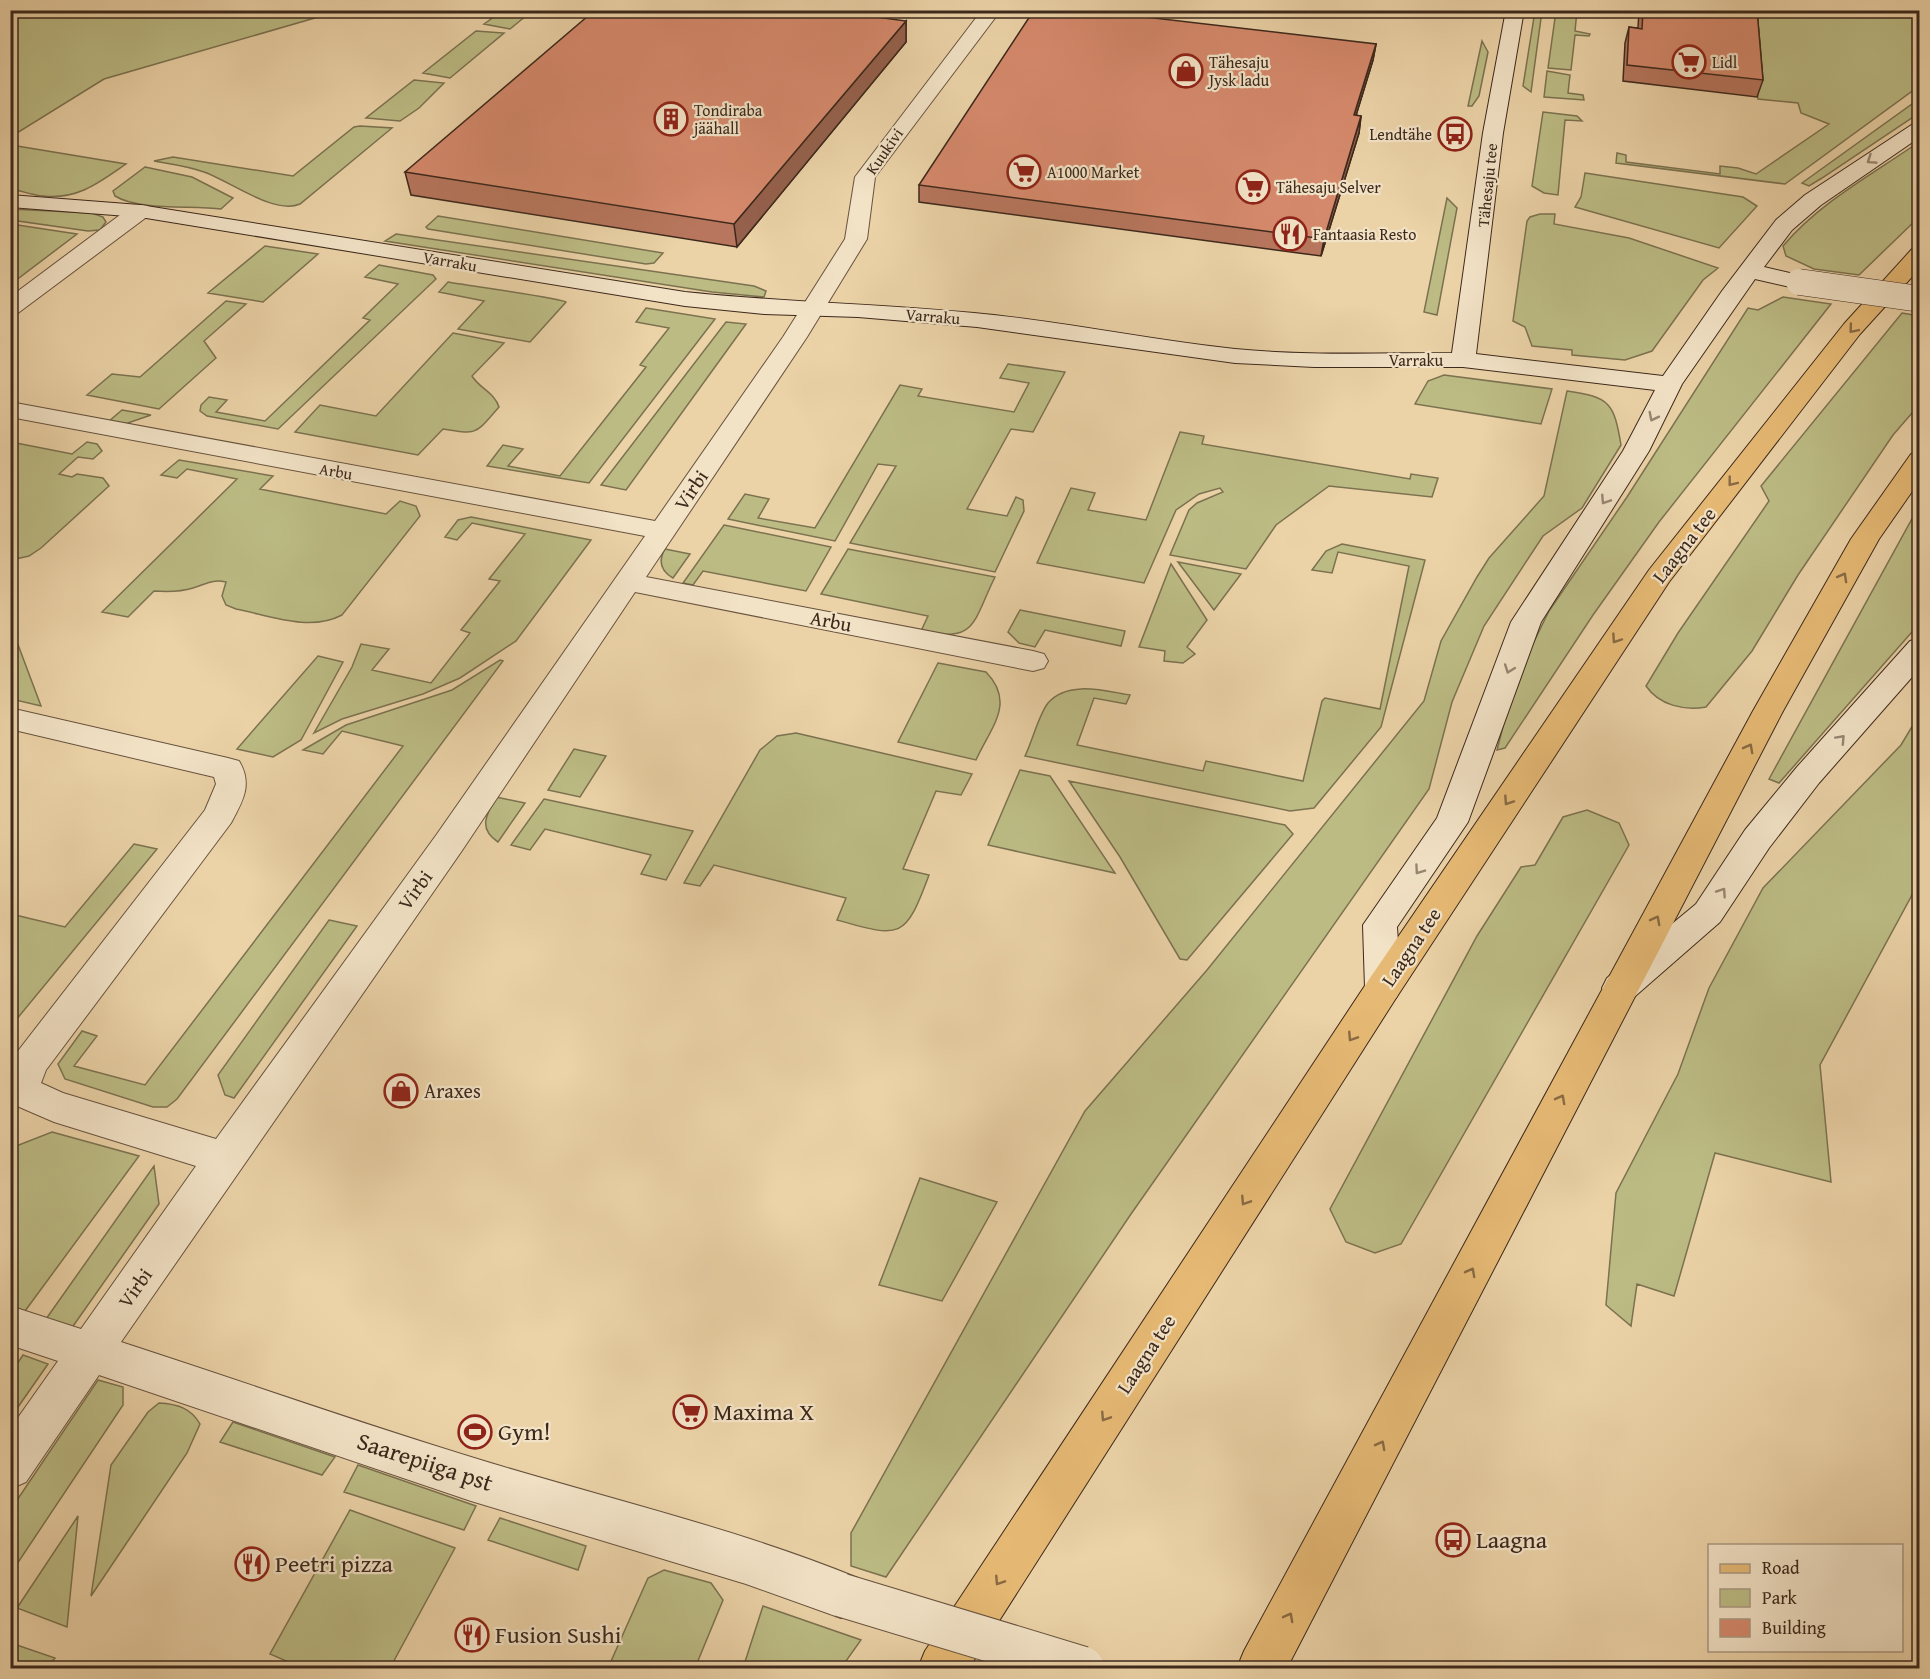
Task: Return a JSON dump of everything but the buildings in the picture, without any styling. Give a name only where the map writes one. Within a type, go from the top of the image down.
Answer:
[{"type":"main road","name":"Laagna tee","points":[[942,1668],[1383,988],[1659,576],[1852,329],[1920,254]]},
{"type":"main road","points":[[1261,1668],[1619,990],[1865,539],[1920,460]]},
{"type":"street","name":"Kuukivi","points":[[812,309],[856,239],[865,177],[992,10]]},
{"type":"street","name":"Tähesaju tee","points":[[1463,360],[1470,324],[1492,133],[1515,10]]},
{"type":"street","points":[[1383,988],[1380,925],[1452,822],[1526,622],[1636,451],[1670,384],[1700,338],[1784,225],[1813,200],[1920,128]]},
{"type":"street","name":"Varraku","points":[[10,201],[140,211],[686,299],[976,320],[1235,356],[1314,360],[1463,360],[1670,384]]},
{"type":"street","points":[[10,308],[140,211]]},
{"type":"street","points":[[1750,271],[1799,282],[1920,299]]},
{"type":"street","name":"Virbi","points":[[10,1467],[224,1158],[449,843],[812,309]]},
{"type":"street","name":"Arbu","points":[[10,408],[663,531]]},
{"type":"street","name":"Arbu","points":[[628,582],[1033,661]]},
{"type":"street","points":[[1619,990],[1708,913],[1757,839],[1808,775],[1920,648]]},
{"type":"street","points":[[10,718],[228,769],[232,784],[219,815],[31,1062],[19,1090],[54,1106],[224,1158]]},
{"type":"street","name":"Saarepiiga pst","points":[[10,1325],[92,1350],[471,1479],[746,1561],[841,1595],[1082,1668]]},
{"type":"green space","points":[[10,11],[339,11],[104,79],[17,133],[11,132]]},
{"type":"green space","points":[[502,11],[532,11],[510,29],[484,24]]},
{"type":"green space","points":[[1535,11],[1542,11],[1531,92],[1523,86]]},
{"type":"green space","points":[[1556,11],[1577,11],[1575,31],[1590,34],[1589,36],[1575,35],[1571,70],[1548,68]]},
{"type":"green space","points":[[1751,11],[1919,11],[1919,86],[1785,184],[1616,163],[1617,153],[1626,155],[1626,162],[1720,174],[1720,166],[1738,168],[1756,174],[1829,124],[1801,113],[1798,103],[1758,99]]},
{"type":"green space","points":[[476,31],[504,33],[450,78],[423,73]]},
{"type":"green space","points":[[1482,41],[1488,52],[1479,96],[1472,106],[1468,106]]},
{"type":"green space","points":[[1547,71],[1570,75],[1568,93],[1583,95],[1584,100],[1544,97]]},
{"type":"green space","points":[[414,80],[444,83],[419,108],[400,121],[366,118]]},
{"type":"green space","points":[[1919,99],[1919,113],[1809,186],[1802,183]]},
{"type":"green space","points":[[1543,112],[1577,116],[1582,121],[1565,120],[1558,195],[1544,193],[1532,186]]},
{"type":"green space","points":[[354,127],[392,128],[300,204],[289,206],[278,205],[252,196],[215,176],[198,170],[154,161],[173,157],[293,176]]},
{"type":"green space","points":[[1919,142],[1919,217],[1859,275],[1814,269],[1786,256],[1783,246],[1813,216]]},
{"type":"green space","points":[[11,145],[126,164],[98,183],[78,192],[56,197],[39,195],[11,189]]},
{"type":"green space","points":[[145,167],[192,177],[233,198],[221,209],[151,206],[125,201],[115,196],[113,191]]},
{"type":"green space","points":[[1585,173],[1743,197],[1757,206],[1719,248],[1575,207],[1581,197]]},
{"type":"green space","points":[[1447,198],[1457,208],[1437,315],[1424,312]]},
{"type":"green space","points":[[10,209],[92,213],[103,217],[106,222],[100,230],[88,231],[11,220]]},
{"type":"green space","points":[[1555,214],[1554,224],[1629,238],[1718,268],[1703,280],[1652,351],[1625,360],[1572,355],[1572,350],[1532,346],[1525,327],[1513,321],[1527,221],[1530,217]]},
{"type":"green space","points":[[438,216],[663,253],[654,263],[646,264],[428,229],[426,227]]},
{"type":"green space","points":[[11,224],[77,234],[11,284]]},
{"type":"green space","points":[[396,234],[754,286],[766,291],[764,297],[712,292],[385,241]]},
{"type":"green space","points":[[265,246],[318,254],[263,302],[208,293]]},
{"type":"green space","points":[[379,265],[433,275],[436,279],[278,429],[207,416],[200,411],[201,405],[209,397],[227,400],[216,412],[265,421],[370,320],[363,318],[398,284],[365,277]]},
{"type":"green space","points":[[448,282],[566,302],[530,342],[458,329],[484,301],[439,292]]},
{"type":"green space","points":[[1783,297],[1831,304],[1659,522],[1593,615],[1505,748],[1497,750],[1508,707],[1526,658],[1549,611],[1627,497],[1748,308],[1758,310]]},
{"type":"green space","points":[[226,301],[246,304],[204,341],[216,358],[159,409],[87,395],[112,374],[140,377]]},
{"type":"green space","points":[[646,308],[715,319],[589,483],[487,466],[503,445],[523,449],[508,466],[560,476],[646,367],[640,365],[669,328],[636,322]]},
{"type":"green space","points":[[1902,313],[1919,316],[1919,405],[1893,435],[1798,575],[1752,651],[1706,707],[1681,707],[1658,698],[1646,686],[1678,633],[1769,501],[1761,486]]},
{"type":"green space","points":[[726,322],[746,324],[626,490],[601,485]]},
{"type":"green space","points":[[453,333],[504,343],[472,376],[494,398],[499,407],[476,430],[464,432],[443,429],[418,455],[295,432],[320,405],[376,416]]},
{"type":"green space","points":[[1008,364],[1065,372],[1033,432],[1011,429],[967,509],[1007,516],[1016,497],[1023,500],[1024,511],[995,572],[850,543],[896,466],[878,464],[835,541],[728,519],[745,494],[769,499],[758,518],[815,528],[900,385],[922,389],[918,396],[1014,412],[1029,383],[1000,378]]},
{"type":"green space","points":[[1444,375],[1552,389],[1541,424],[1415,404],[1428,381]]},
{"type":"green space","points":[[1567,391],[1593,396],[1608,404],[1616,420],[1621,445],[1582,508],[1543,536],[1484,626],[1452,702],[1429,789],[1131,1214],[886,1577],[851,1566],[851,1533],[1085,1111],[1207,970],[1424,701],[1441,641],[1477,577],[1489,558],[1544,496]]},
{"type":"green space","points":[[122,410],[151,415],[125,424],[108,422]]},
{"type":"green space","points":[[1180,432],[1204,436],[1202,444],[1410,479],[1411,474],[1438,478],[1432,497],[1329,486],[1276,525],[1246,569],[1170,555],[1189,510],[1197,503],[1223,492],[1220,488],[1199,494],[1176,510],[1144,583],[1037,563],[1071,488],[1095,493],[1088,510],[1146,520]]},
{"type":"green space","points":[[11,442],[72,454],[87,442],[97,444],[102,451],[93,459],[78,457],[59,474],[72,477],[77,474],[103,478],[109,486],[41,548],[29,556],[11,560]]},
{"type":"green space","points":[[179,460],[273,476],[260,489],[386,514],[400,501],[416,506],[420,516],[342,615],[330,620],[290,621],[236,609],[226,605],[222,596],[226,582],[221,581],[183,590],[154,591],[128,617],[102,612],[237,479],[187,469],[177,478],[161,475]]},
{"type":"green space","points":[[1919,506],[1919,624],[1779,783],[1769,779]]},
{"type":"green space","points":[[471,517],[591,540],[516,641],[460,678],[423,694],[342,719],[314,733],[352,667],[361,644],[389,649],[372,670],[431,683],[470,633],[461,630],[500,581],[489,579],[525,534],[472,523],[457,540],[445,537],[458,520]]},
{"type":"green space","points":[[724,525],[831,547],[806,591],[703,571],[693,585],[683,583]]},
{"type":"green space","points":[[1342,544],[1425,560],[1381,727],[1314,808],[1290,811],[1025,756],[1048,703],[1066,691],[1087,689],[1130,695],[1126,704],[1094,698],[1077,745],[1203,771],[1206,761],[1303,781],[1322,701],[1325,698],[1380,709],[1409,566],[1338,552],[1332,573],[1312,570],[1326,551]]},
{"type":"green space","points":[[665,549],[690,554],[673,578],[666,572],[661,562]]},
{"type":"green space","points":[[848,549],[995,577],[977,617],[963,631],[939,634],[921,631],[928,616],[821,594]]},
{"type":"green space","points":[[1178,562],[1241,574],[1214,610]]},
{"type":"green space","points":[[1171,564],[1207,620],[1187,647],[1195,654],[1183,663],[1164,661],[1165,651],[1139,647]]},
{"type":"green space","points":[[1020,610],[1125,631],[1121,646],[1045,630],[1035,647],[1019,643],[1008,632]]},
{"type":"green space","points":[[11,626],[41,706],[11,699]]},
{"type":"green space","points":[[318,656],[343,662],[301,740],[273,757],[237,749]]},
{"type":"green space","points":[[500,660],[503,661],[177,1099],[167,1107],[153,1107],[65,1079],[58,1064],[82,1031],[97,1036],[74,1066],[145,1085],[403,746],[342,731],[323,754],[303,750],[346,725],[452,690]]},
{"type":"green space","points":[[938,663],[986,672],[995,683],[999,694],[998,715],[976,760],[898,742]]},
{"type":"green space","points":[[1919,715],[1919,882],[1820,1065],[1831,1182],[1715,1153],[1674,1296],[1637,1284],[1631,1326],[1606,1305],[1616,1193],[1678,1074],[1709,988],[1763,888],[1901,745]]},
{"type":"green space","points":[[796,733],[972,774],[961,795],[936,791],[903,869],[929,875],[914,912],[898,929],[875,930],[837,920],[846,898],[714,865],[700,886],[684,883],[760,750],[777,736]]},
{"type":"green space","points":[[574,749],[606,756],[580,797],[548,790]]},
{"type":"green space","points":[[1020,770],[1050,776],[1115,873],[988,845]]},
{"type":"green space","points":[[1069,781],[1285,825],[1293,834],[1187,960],[1180,959],[1120,857]]},
{"type":"green space","points":[[496,797],[525,803],[498,842],[486,827],[489,810]]},
{"type":"green space","points":[[544,799],[693,831],[666,880],[641,874],[651,855],[545,829],[530,850],[511,845]]},
{"type":"green space","points":[[1587,810],[1619,823],[1629,845],[1401,1244],[1375,1253],[1346,1242],[1330,1209],[1477,936],[1521,867],[1535,865],[1563,817]]},
{"type":"green space","points":[[134,844],[157,849],[11,1026],[11,914],[65,927]]},
{"type":"green space","points":[[329,920],[357,926],[234,1098],[225,1095],[218,1075]]},
{"type":"green space","points":[[52,1132],[139,1156],[25,1311],[11,1306],[11,1148]]},
{"type":"green space","points":[[154,1166],[159,1204],[71,1329],[46,1319]]},
{"type":"green space","points":[[920,1178],[997,1202],[942,1301],[879,1285]]},
{"type":"green space","points":[[23,1355],[48,1364],[11,1417],[11,1373]]},
{"type":"green space","points":[[98,1380],[123,1387],[123,1405],[11,1573],[11,1509]]},
{"type":"green space","points":[[159,1403],[183,1408],[200,1424],[187,1453],[91,1596],[111,1465],[148,1412]]},
{"type":"green space","points":[[233,1422],[335,1457],[322,1475],[220,1442]]},
{"type":"green space","points":[[358,1465],[476,1506],[464,1530],[344,1492]]},
{"type":"green space","points":[[350,1510],[455,1548],[390,1668],[302,1668],[270,1654]]},
{"type":"green space","points":[[78,1516],[67,1627],[17,1608]]},
{"type":"green space","points":[[500,1518],[586,1546],[578,1570],[488,1540]]},
{"type":"green space","points":[[664,1570],[711,1583],[723,1600],[695,1668],[608,1668],[648,1578]]},
{"type":"green space","points":[[763,1606],[861,1640],[841,1668],[743,1668]]},
{"type":"green space","points":[[11,1643],[55,1658],[46,1668],[11,1668]]},
{"type":"place","name":"Lidl","points":[[1689,62]]},
{"type":"place","name":"Tähesaju Jysk ladu","points":[[1186,71]]},
{"type":"place","name":"Tondiraba jäähall","points":[[671,119]]},
{"type":"place","name":"Lendtähe","points":[[1455,134]]},
{"type":"place","name":"A1000 Market","points":[[1024,172]]},
{"type":"place","name":"Tähesaju Selver","points":[[1253,187]]},
{"type":"place","name":"Fantaasia Resto","points":[[1290,234]]},
{"type":"place","name":"Araxes","points":[[401,1091]]},
{"type":"place","name":"Maxima X","points":[[690,1412]]},
{"type":"place","name":"Gym!","points":[[475,1432]]},
{"type":"place","name":"Laagna","points":[[1453,1540]]},
{"type":"place","name":"Peetri pizza","points":[[252,1564]]},
{"type":"place","name":"Fusion Sushi","points":[[472,1635]]}]
